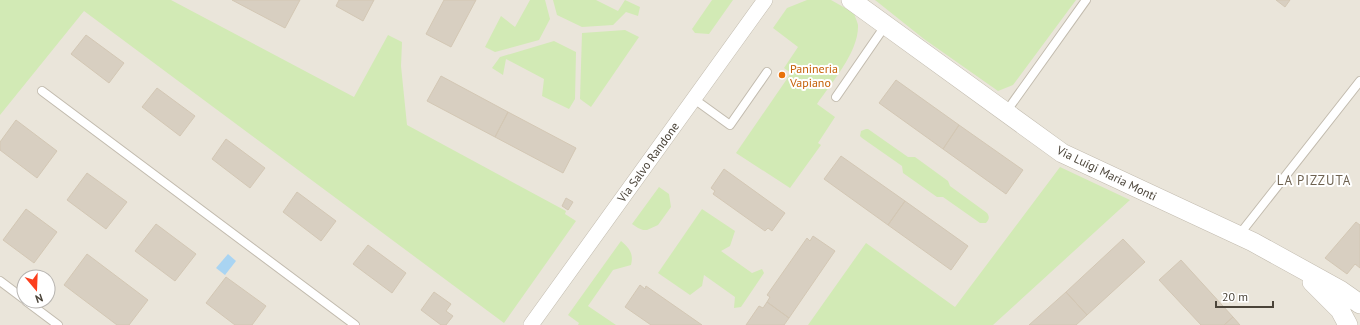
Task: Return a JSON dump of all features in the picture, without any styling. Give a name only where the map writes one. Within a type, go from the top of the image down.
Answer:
[{"type":"street","name":"Via Salvo Randone","points":[[531,325],[765,0]]},
{"type":"street","name":"Via Luigi Maria Monti","points":[[851,0],[1062,153],[1239,235],[1340,290],[1360,304]]},
{"type":"street","points":[[1299,268],[1340,310],[1348,325]]},
{"type":"lane","points":[[1005,112],[1086,0]]},
{"type":"lane","points":[[836,98],[885,26]]},
{"type":"lane","points":[[694,99],[730,125],[767,72]]},
{"type":"lane","points":[[1239,235],[1360,81]]},
{"type":"lane","points":[[42,91],[355,325]]},
{"type":"lane","points":[[0,281],[16,293]]},
{"type":"lane","points":[[37,309],[58,325]]},
{"type":"shaded area","points":[[0,0],[1360,0],[1360,325],[0,325]]},
{"type":"green space","points":[[0,0],[171,0],[354,97],[388,35],[402,42],[401,66],[407,125],[566,211],[565,214],[576,221],[504,323],[84,11],[0,115]]},
{"type":"green space","points":[[530,0],[545,0],[550,19],[539,40],[495,52],[485,47],[501,16],[515,27]]},
{"type":"green space","points":[[553,0],[596,0],[618,11],[625,0],[640,7],[638,16],[626,12],[613,25],[582,27],[557,15]]},
{"type":"green space","points":[[712,0],[733,0],[709,34],[695,33],[692,29]]},
{"type":"green space","points":[[807,0],[831,0],[854,13],[858,25],[854,46],[849,56],[817,104],[835,117],[818,143],[821,145],[790,188],[736,153],[791,73],[784,68],[798,47],[773,28],[787,8]]},
{"type":"green space","points":[[875,0],[1076,0],[1013,85],[998,91],[924,39]]},
{"type":"green space","points":[[625,30],[639,37],[591,107],[580,99],[582,33]]},
{"type":"green space","points":[[554,41],[576,52],[575,99],[569,109],[542,96],[544,79],[506,59],[503,75],[492,68],[500,57]]},
{"type":"green space","points":[[866,129],[908,157],[915,157],[948,181],[950,186],[987,213],[989,217],[987,222],[980,223],[943,197],[937,197],[903,173],[902,166],[860,136],[861,131]]},
{"type":"green space","points":[[1060,167],[1130,200],[993,325],[808,325],[866,243],[955,307]]},
{"type":"green space","points":[[659,187],[669,194],[671,207],[658,225],[647,230],[638,228],[632,224]]},
{"type":"green space","points":[[702,209],[735,231],[730,246],[721,251],[752,273],[762,269],[764,273],[741,307],[734,308],[735,297],[704,275],[702,286],[690,295],[658,273]]},
{"type":"green space","points":[[621,241],[630,251],[632,257],[631,265],[613,270],[588,306],[616,325],[578,325],[579,323],[568,315]]},
{"type":"water","points":[[228,254],[236,261],[225,275],[216,268]]},
{"type":"building","points":[[232,0],[300,0],[285,28]]},
{"type":"building","points":[[339,0],[374,0],[363,21],[336,6]]},
{"type":"building","points":[[444,0],[476,0],[451,47],[426,34]]},
{"type":"building","points":[[1276,0],[1290,0],[1285,7]]},
{"type":"building","points":[[86,35],[124,63],[109,83],[71,54]]},
{"type":"building","points":[[441,76],[508,112],[495,137],[427,101]]},
{"type":"building","points":[[896,80],[959,125],[943,149],[879,103]]},
{"type":"building","points":[[157,88],[195,116],[180,136],[142,107]]},
{"type":"building","points":[[508,112],[576,148],[563,173],[495,137]]},
{"type":"building","points":[[16,120],[57,151],[37,178],[0,150],[0,142]]},
{"type":"building","points":[[959,125],[1023,170],[1006,194],[943,149]]},
{"type":"building","points":[[226,139],[265,168],[250,188],[212,159]]},
{"type":"building","points":[[841,156],[905,201],[888,225],[824,179]]},
{"type":"building","points":[[724,169],[785,213],[772,231],[768,228],[765,231],[713,194],[715,191],[711,188]]},
{"type":"building","points":[[87,173],[127,202],[106,229],[67,200]]},
{"type":"building","points":[[297,192],[336,221],[321,241],[283,212]]},
{"type":"building","points":[[566,198],[573,202],[568,210],[562,206]]},
{"type":"building","points":[[905,201],[968,246],[951,270],[888,225]]},
{"type":"building","points":[[26,209],[57,232],[34,263],[3,240]]},
{"type":"building","points":[[1356,222],[1360,225],[1360,268],[1355,264],[1347,274],[1325,258]]},
{"type":"building","points":[[156,224],[196,254],[175,281],[135,251]]},
{"type":"building","points":[[813,236],[835,251],[789,318],[767,302],[770,297],[767,295],[807,238],[810,241]]},
{"type":"building","points":[[1123,239],[1145,262],[1087,315],[1066,292]]},
{"type":"building","points":[[368,245],[406,273],[392,293],[353,264]]},
{"type":"building","points":[[87,254],[148,300],[129,325],[117,325],[64,285]]},
{"type":"building","points":[[1181,260],[1233,317],[1224,325],[1201,325],[1159,280]]},
{"type":"building","points":[[226,277],[266,306],[252,325],[235,325],[206,303]]},
{"type":"building","points":[[640,285],[645,289],[646,286],[702,325],[651,325],[625,307]]},
{"type":"building","points":[[434,292],[451,304],[446,311],[453,316],[446,325],[441,325],[421,310]]},
{"type":"building","points":[[1066,292],[1087,315],[1076,325],[1029,325]]},
{"type":"building","points":[[767,302],[789,318],[784,325],[746,325],[759,306],[763,308]]},
{"type":"building","points":[[1233,317],[1240,325],[1224,325]]},
{"type":"place","name":"Panineria Vapiano","points":[[782,75]]},
{"type":"district","name":"LA PIZZUTA","points":[[1314,180]]}]
